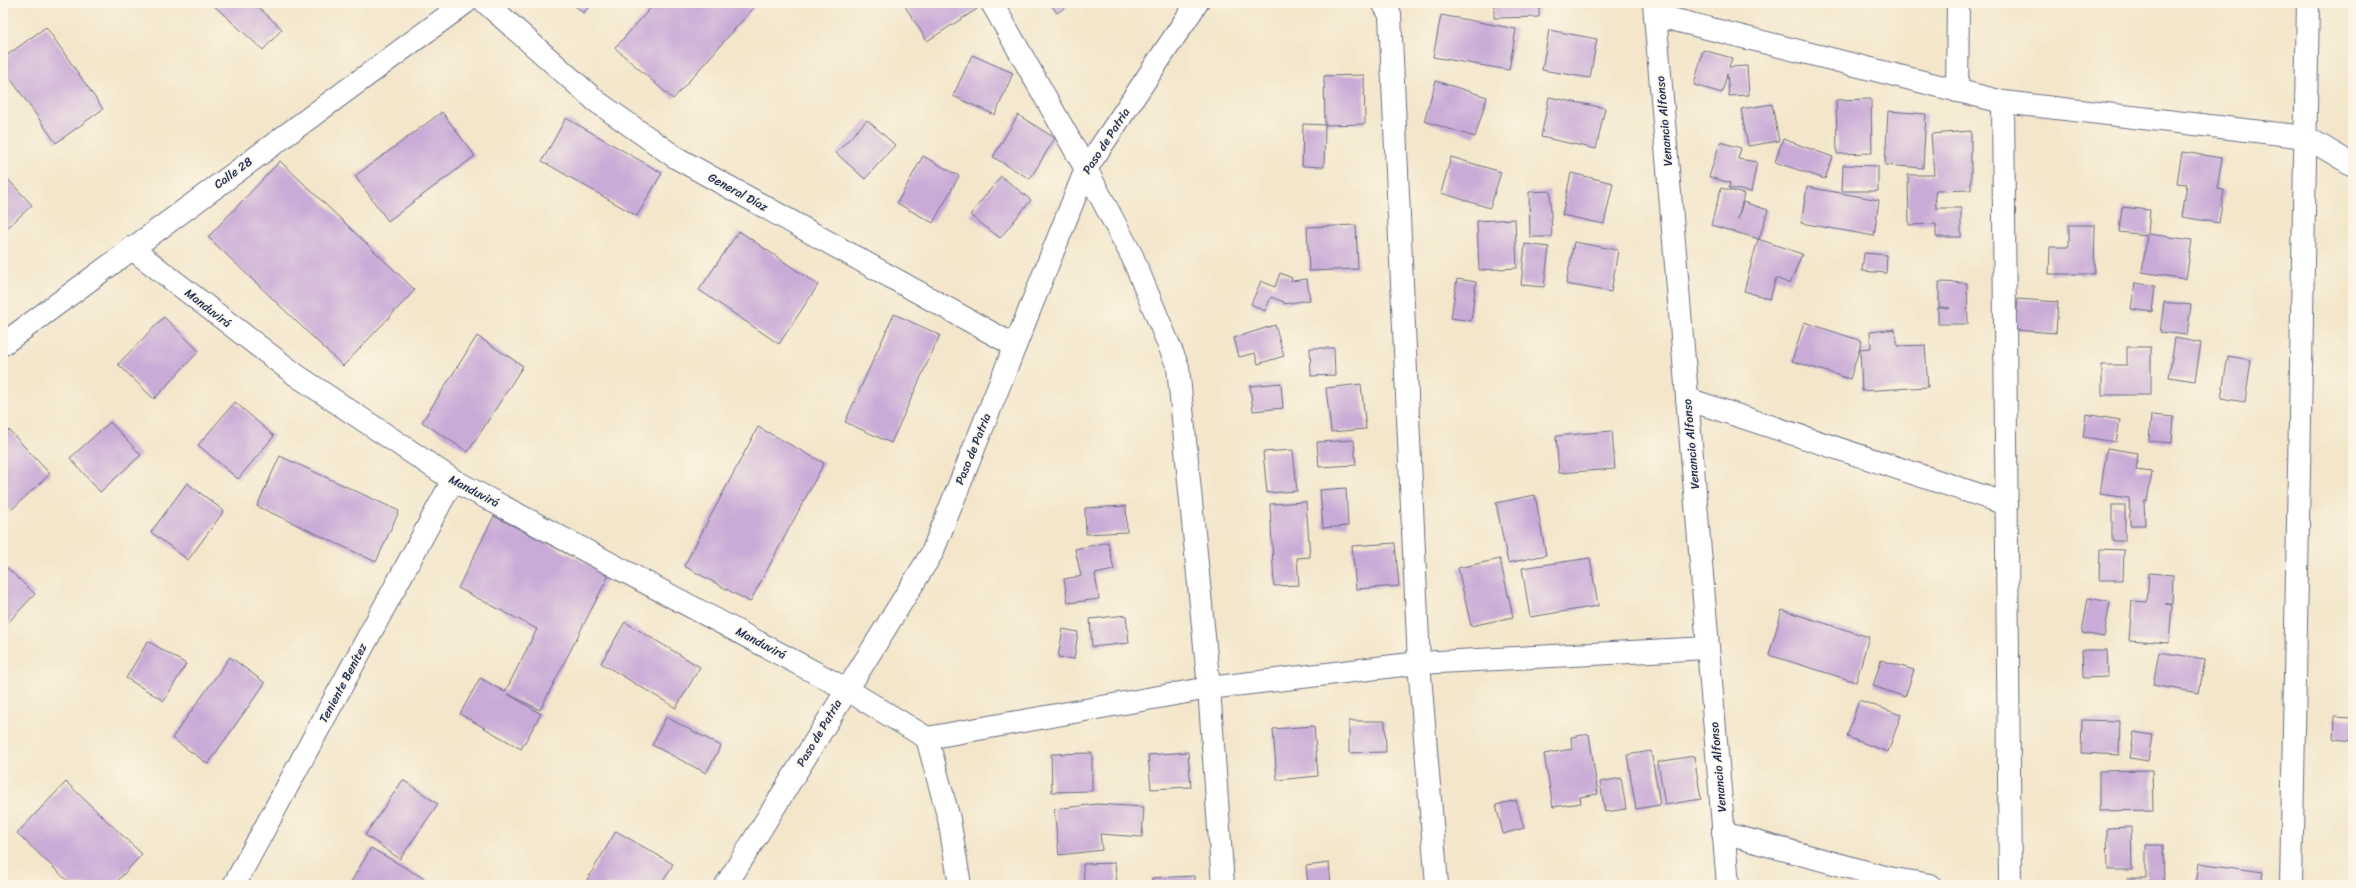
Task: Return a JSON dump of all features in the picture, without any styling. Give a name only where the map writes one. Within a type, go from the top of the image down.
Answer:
[{"type":"street","name":"Calle 28","points":[[3,344],[464,3]]},
{"type":"street","name":"General Díaz","points":[[486,3],[596,101],[675,157],[1015,346]]},
{"type":"street","points":[[992,3],[1086,169],[1132,256],[1178,367],[1208,688],[1223,885]]},
{"type":"street","name":"Paso de Patria","points":[[726,885],[846,689],[932,553],[1086,169],[1198,3]]},
{"type":"street","points":[[1958,3],[1958,91]]},
{"type":"street","points":[[2291,885],[2308,3]]},
{"type":"street","points":[[1388,7],[1419,663],[1436,885]]},
{"type":"street","points":[[1655,9],[2003,102],[2306,137],[2353,165]]},
{"type":"street","name":"Venancio Alfonso","points":[[1655,9],[1728,885]]},
{"type":"street","points":[[2003,102],[2010,885]]},
{"type":"street","name":"Manduvirá","points":[[131,248],[296,375],[453,480],[846,689],[927,738]]},
{"type":"street","points":[[1687,399],[2007,504]]},
{"type":"street","name":"Teniente Benítez","points":[[234,885],[453,480]]},
{"type":"street","points":[[960,885],[949,819],[927,738],[1208,688],[1419,663],[1708,648]]},
{"type":"street","points":[[1723,834],[1889,878],[1930,885]]},
{"type":"building","points":[[211,3],[254,3],[282,29],[263,50]]},
{"type":"building","points":[[572,3],[593,3],[583,13]]},
{"type":"building","points":[[655,3],[758,3],[673,99],[615,48]]},
{"type":"building","points":[[903,3],[973,3],[977,9],[927,41]]},
{"type":"building","points":[[1050,3],[1072,3],[1057,13]]},
{"type":"building","points":[[1494,3],[1539,3],[1539,17],[1494,18]]},
{"type":"building","points":[[1566,3],[1588,3],[1587,8]]},
{"type":"building","points":[[1441,15],[1516,29],[1509,70],[1433,57]]},
{"type":"building","points":[[46,27],[103,109],[56,143],[3,68],[3,58]]},
{"type":"building","points":[[1549,30],[1597,39],[1590,78],[1542,70]]},
{"type":"building","points":[[1703,50],[1732,58],[1729,67],[1747,66],[1749,95],[1729,96],[1727,74],[1722,93],[1694,85]]},
{"type":"building","points":[[972,55],[1013,73],[995,115],[953,96]]},
{"type":"building","points":[[1364,75],[1365,124],[1325,125],[1324,76]]},
{"type":"building","points":[[1436,81],[1487,97],[1475,137],[1424,121]]},
{"type":"building","points":[[1549,97],[1605,108],[1596,149],[1541,137]]},
{"type":"building","points":[[1871,99],[1872,153],[1837,154],[1836,100]]},
{"type":"building","points":[[1772,104],[1779,141],[1748,146],[1741,109]]},
{"type":"building","points":[[1888,111],[1926,114],[1923,168],[1885,165]]},
{"type":"building","points":[[442,112],[475,156],[388,221],[355,176]]},
{"type":"building","points":[[1018,115],[1055,138],[1030,179],[993,157]]},
{"type":"building","points":[[566,118],[662,173],[637,216],[542,161]]},
{"type":"building","points":[[867,120],[895,145],[865,179],[836,153]]},
{"type":"building","points":[[1303,124],[1325,125],[1324,167],[1302,166]]},
{"type":"building","points":[[1971,131],[1971,190],[1935,191],[1936,208],[1961,208],[1961,237],[1936,237],[1936,224],[1909,225],[1908,175],[1934,175],[1931,134]]},
{"type":"building","points":[[1783,139],[1833,157],[1825,179],[1775,162]]},
{"type":"building","points":[[1720,142],[1741,148],[1738,159],[1757,162],[1751,192],[1729,188],[1730,183],[1709,177]]},
{"type":"building","points":[[2182,152],[2222,158],[2217,189],[2224,190],[2219,223],[2182,217],[2187,184],[2177,183]]},
{"type":"building","points":[[923,156],[959,176],[933,223],[897,203]]},
{"type":"building","points":[[1451,157],[1501,172],[1490,208],[1441,193]]},
{"type":"building","points":[[280,161],[415,290],[343,366],[208,237]]},
{"type":"building","points":[[1843,165],[1878,166],[1878,191],[1842,191]]},
{"type":"building","points":[[1571,173],[1613,183],[1604,224],[1562,215]]},
{"type":"building","points":[[3,174],[32,205],[3,232]]},
{"type":"building","points":[[1001,176],[1031,200],[1000,238],[970,215]]},
{"type":"building","points":[[1807,187],[1879,200],[1874,236],[1801,223]]},
{"type":"building","points":[[1721,188],[1744,194],[1738,219],[1743,202],[1768,210],[1759,239],[1711,225]]},
{"type":"building","points":[[1550,191],[1552,237],[1530,237],[1529,192]]},
{"type":"building","points":[[2122,207],[2150,210],[2148,234],[2192,240],[2186,279],[2142,272],[2147,235],[2119,232]]},
{"type":"building","points":[[1515,219],[1517,268],[1479,270],[1477,221]]},
{"type":"building","points":[[1356,225],[1358,269],[1309,271],[1307,227]]},
{"type":"building","points":[[2069,225],[2095,225],[2094,274],[2049,274],[2050,247],[2069,247]]},
{"type":"building","points":[[739,231],[818,285],[779,344],[699,290]]},
{"type":"building","points":[[1758,239],[1802,254],[1790,284],[1776,278],[1770,299],[1744,291]]},
{"type":"building","points":[[1574,242],[1618,250],[1611,292],[1566,284]]},
{"type":"building","points":[[1525,244],[1549,247],[1544,287],[1521,285]]},
{"type":"building","points":[[1864,253],[1887,255],[1886,273],[1862,271]]},
{"type":"building","points":[[1280,273],[1292,278],[1291,281],[1307,279],[1310,300],[1284,304],[1284,302],[1271,297],[1265,311],[1251,304],[1261,281],[1275,287]]},
{"type":"building","points":[[1457,279],[1476,282],[1471,321],[1451,318]]},
{"type":"building","points":[[1939,282],[1967,283],[1968,324],[1938,324],[1938,308],[1950,308],[1939,307]]},
{"type":"building","points":[[2135,283],[2155,286],[2152,312],[2131,309]]},
{"type":"building","points":[[2018,299],[2058,302],[2056,333],[2015,330]]},
{"type":"building","points":[[2164,302],[2191,305],[2187,335],[2160,332]]},
{"type":"building","points":[[894,314],[940,335],[891,443],[845,422]]},
{"type":"building","points":[[164,317],[199,351],[154,399],[118,364]]},
{"type":"building","points":[[1804,322],[1862,341],[1850,379],[1792,361]]},
{"type":"building","points":[[1275,325],[1284,356],[1258,364],[1255,353],[1239,357],[1234,338]]},
{"type":"building","points":[[1895,329],[1898,346],[1925,345],[1928,387],[1862,391],[1860,349],[1871,348],[1870,332]]},
{"type":"building","points":[[477,336],[523,366],[468,452],[422,422]]},
{"type":"building","points":[[2175,338],[2201,343],[2195,381],[2169,377]]},
{"type":"building","points":[[2127,347],[2151,347],[2151,395],[2102,395],[2102,365],[2127,365]]},
{"type":"building","points":[[1310,348],[1334,348],[1335,375],[1311,376]]},
{"type":"building","points":[[2228,356],[2251,360],[2245,402],[2221,398]]},
{"type":"building","points":[[1281,383],[1283,408],[1253,411],[1250,386]]},
{"type":"building","points":[[1361,384],[1366,429],[1331,432],[1326,388]]},
{"type":"building","points":[[235,402],[274,436],[238,479],[198,445]]},
{"type":"building","points":[[2086,414],[2120,420],[2116,442],[2083,437]]},
{"type":"building","points":[[2151,415],[2174,417],[2172,443],[2149,441]]},
{"type":"building","points":[[110,422],[141,455],[100,492],[70,458]]},
{"type":"building","points":[[758,427],[824,463],[750,602],[684,566]]},
{"type":"building","points":[[9,430],[50,474],[10,511],[3,503],[3,435]]},
{"type":"building","points":[[1612,431],[1615,469],[1559,473],[1556,436]]},
{"type":"building","points":[[1354,440],[1356,465],[1319,467],[1317,442]]},
{"type":"building","points":[[2107,448],[2138,453],[2136,470],[2152,472],[2147,501],[2144,501],[2145,525],[2130,525],[2129,498],[2100,494]]},
{"type":"building","points":[[1293,450],[1297,491],[1267,493],[1263,452]]},
{"type":"building","points":[[280,456],[399,511],[376,562],[257,506]]},
{"type":"building","points":[[187,483],[224,511],[188,560],[151,532]]},
{"type":"building","points":[[1346,488],[1348,526],[1323,528],[1320,490]]},
{"type":"building","points":[[1535,495],[1546,555],[1508,563],[1496,503]]},
{"type":"building","points":[[1306,502],[1310,557],[1297,558],[1299,585],[1274,586],[1270,504]]},
{"type":"building","points":[[2112,505],[2125,505],[2125,541],[2112,541]]},
{"type":"building","points":[[1126,506],[1127,532],[1086,534],[1085,508]]},
{"type":"building","points":[[494,516],[609,575],[540,710],[508,694],[541,714],[521,749],[460,714],[480,678],[505,692],[537,629],[458,588]]},
{"type":"building","points":[[1108,542],[1114,570],[1095,574],[1099,599],[1068,603],[1064,579],[1081,576],[1075,549]]},
{"type":"building","points":[[1395,543],[1399,586],[1356,589],[1352,546]]},
{"type":"building","points":[[2100,549],[2124,550],[2123,580],[2099,580]]},
{"type":"building","points":[[1590,558],[1598,606],[1530,617],[1522,568]]},
{"type":"building","points":[[1500,559],[1513,617],[1471,626],[1458,568]]},
{"type":"building","points":[[3,564],[35,594],[3,628]]},
{"type":"building","points":[[2149,573],[2173,575],[2172,604],[2165,604],[2172,605],[2169,643],[2129,640],[2132,601],[2147,602]]},
{"type":"building","points":[[2088,598],[2110,602],[2104,637],[2082,633]]},
{"type":"building","points":[[1782,610],[1869,637],[1856,682],[1769,655]]},
{"type":"building","points":[[1126,615],[1129,643],[1092,647],[1090,619]]},
{"type":"building","points":[[625,622],[700,667],[676,708],[601,663]]},
{"type":"building","points":[[1063,629],[1078,632],[1074,659],[1058,657]]},
{"type":"building","points":[[148,641],[186,664],[164,701],[126,678]]},
{"type":"building","points":[[2082,650],[2107,650],[2108,677],[2083,678]]},
{"type":"building","points":[[2159,652],[2205,659],[2199,693],[2153,685]]},
{"type":"building","points":[[230,657],[265,683],[208,764],[172,738]]},
{"type":"building","points":[[1881,660],[1914,670],[1905,697],[1873,686]]},
{"type":"building","points":[[1859,700],[1901,715],[1888,752],[1847,737]]},
{"type":"building","points":[[666,717],[721,746],[706,773],[652,745]]},
{"type":"building","points":[[2335,717],[2353,718],[2353,741],[2334,739]]},
{"type":"building","points":[[2082,720],[2120,721],[2119,755],[2081,753]]},
{"type":"building","points":[[1349,721],[1385,721],[1386,752],[1349,753]]},
{"type":"building","points":[[1314,726],[1318,776],[1277,780],[1273,729]]},
{"type":"building","points":[[2134,732],[2152,735],[2148,761],[2130,758]]},
{"type":"building","points":[[1589,734],[1598,794],[1580,797],[1581,803],[1553,807],[1544,754],[1572,749],[1571,737]]},
{"type":"building","points":[[1651,751],[1660,805],[1636,809],[1627,755]]},
{"type":"building","points":[[1188,752],[1191,787],[1151,789],[1148,755]]},
{"type":"building","points":[[1092,753],[1092,791],[1052,792],[1051,754]]},
{"type":"building","points":[[1694,756],[1701,799],[1665,805],[1658,762]]},
{"type":"building","points":[[2152,770],[2153,810],[2099,811],[2099,771]]},
{"type":"building","points":[[1621,778],[1626,809],[1605,812],[1600,782]]},
{"type":"building","points":[[403,780],[438,804],[400,859],[365,835]]},
{"type":"building","points":[[66,782],[142,854],[114,885],[72,885],[17,833]]},
{"type":"building","points":[[1516,800],[1524,828],[1503,834],[1496,805]]},
{"type":"building","points":[[1097,804],[1144,807],[1142,837],[1100,834],[1102,850],[1059,855],[1054,809]]},
{"type":"building","points":[[2131,827],[2132,870],[2108,870],[2107,828]]},
{"type":"building","points":[[616,831],[673,864],[661,885],[584,885]]},
{"type":"building","points":[[2146,845],[2163,845],[2164,885],[2127,885],[2127,878],[2146,878]]},
{"type":"building","points":[[371,848],[432,883],[430,885],[349,885]]},
{"type":"building","points":[[1115,863],[1117,885],[1084,885],[1083,864]]},
{"type":"building","points":[[1329,863],[1331,885],[1308,885],[1306,866]]},
{"type":"building","points":[[2199,863],[2263,872],[2261,885],[2196,885]]},
{"type":"building","points":[[1194,876],[1195,885],[1152,885],[1152,878]]}]
